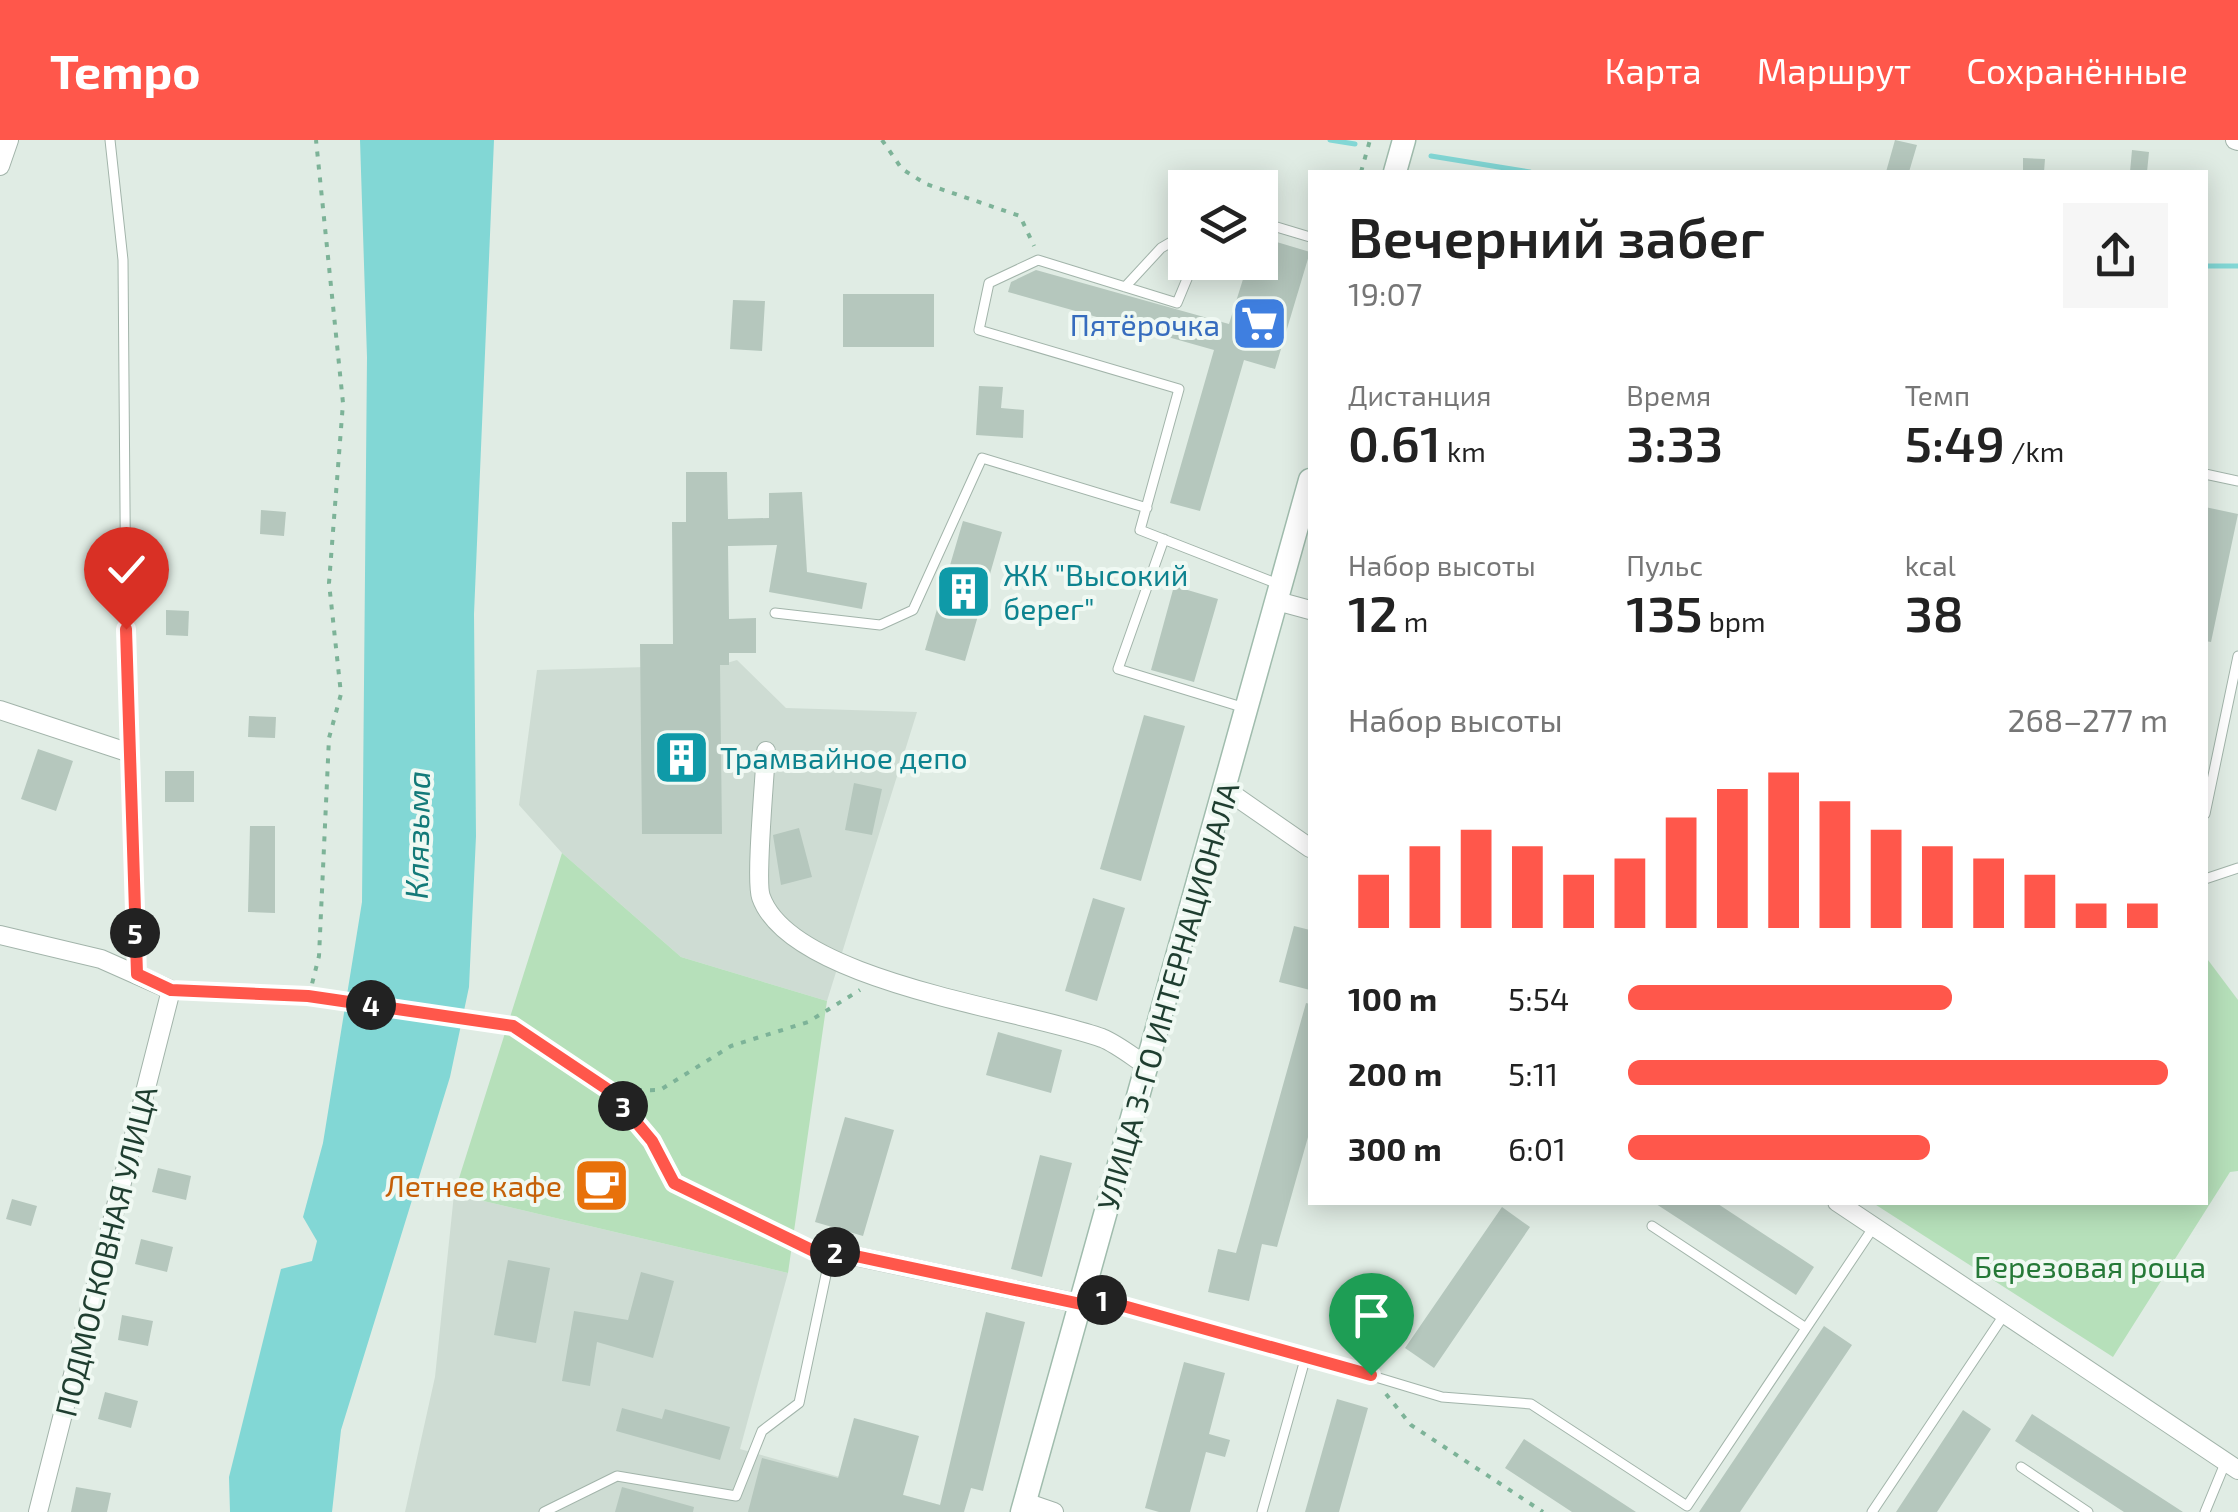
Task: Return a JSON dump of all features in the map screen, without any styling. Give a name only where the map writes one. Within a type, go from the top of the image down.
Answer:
[{"type":"main road","points":[[1395,170],[1404,140]]},
{"type":"main road","name":"УЛИЦА 3-ГО ИНТЕРНАЦИОНАЛА","points":[[1024,1507],[1308,487]]},
{"type":"street","points":[[0,166],[9,140]]},
{"type":"street","points":[[1279,593],[1308,609]]},
{"type":"street","points":[[0,710],[127,752]]},
{"type":"street","points":[[766,751],[760,896],[781,924],[808,944],[888,984],[1104,1039],[1148,1066]]},
{"type":"street","points":[[1225,790],[1308,847]]},
{"type":"street","points":[[0,935],[100,959],[171,990]]},
{"type":"street","name":"ПОДМОСКОВНАЯ УЛИЦА","points":[[38,1512],[171,990]]},
{"type":"street","points":[[1841,1205],[2232,1466]]},
{"type":"street","points":[[831,1255],[1082,1299]]},
{"type":"street","points":[[1024,1507],[1054,1512]]},
{"type":"lane","points":[[110,140],[123,260],[127,752],[137,974]]},
{"type":"lane","points":[[1278,227],[1308,236]]},
{"type":"lane","points":[[1125,286],[1168,244]]},
{"type":"lane","points":[[1187,280],[1178,302],[1038,260],[990,283],[978,330],[1179,389],[1140,530],[1279,593]]},
{"type":"lane","points":[[775,612],[880,625],[913,610],[982,458],[1146,508]]},
{"type":"lane","points":[[2208,475],[2238,480]]},
{"type":"lane","points":[[1164,539],[1118,669],[1247,709]]},
{"type":"lane","points":[[2208,800],[2238,656]]},
{"type":"lane","points":[[2208,879],[2238,868]]},
{"type":"lane","points":[[1652,1226],[1806,1328]]},
{"type":"lane","points":[[1082,1299],[1306,1356],[1442,1396],[1531,1404],[1687,1506],[1874,1227]]},
{"type":"lane","points":[[544,1512],[617,1476],[736,1496],[762,1431],[799,1403],[831,1255]]},
{"type":"lane","points":[[1872,1512],[2004,1315]]},
{"type":"lane","points":[[1262,1512],[1306,1356]]},
{"type":"lane","points":[[2205,1512],[2232,1466]]},
{"type":"lane","points":[[2020,1467],[2088,1512]]},
{"type":"path","points":[[308,996],[319,956],[329,738],[341,694],[330,583],[344,403],[328,213],[318,180],[316,140]]},
{"type":"path","points":[[882,140],[902,169],[926,184],[1020,216],[1026,221],[1038,260]]},
{"type":"path","points":[[1362,170],[1370,140]]},
{"type":"path","points":[[610,1091],[660,1090],[731,1046],[808,1022],[863,988],[888,984]]},
{"type":"path","points":[[171,990],[308,996],[513,1026],[610,1091],[652,1141],[674,1183],[831,1255]]},
{"type":"path","points":[[1371,1375],[1411,1425],[1544,1512]]},
{"type":"shaded area","name":"Трамвайное депо","points":[[737,660],[786,708],[917,712],[827,1001],[681,957],[562,853],[519,805],[537,670],[720,665]]},
{"type":"shaded area","points":[[454,1194],[788,1273],[740,1449],[965,1512],[405,1512],[435,1377]]},
{"type":"green space","points":[[562,853],[681,957],[827,1001],[788,1273],[454,1194]]},
{"type":"green space","name":"Березовая роща","points":[[2208,960],[2238,1000],[2238,1171],[2230,1172],[2113,1357],[1876,1205],[2208,1205]]},
{"type":"water","name":"Клязьма","points":[[360,140],[494,140],[474,614],[476,836],[469,987],[450,1077],[341,1430],[332,1512],[230,1512],[229,1477],[281,1269],[312,1261],[317,1241],[303,1217],[323,1143],[362,902],[367,357]]},
{"type":"building","points":[[1895,140],[1917,145],[1910,170],[1887,170]]},
{"type":"building","points":[[2132,150],[2149,152],[2147,170],[2130,170]]},
{"type":"building","points":[[2023,158],[2045,159],[2044,170],[2023,170]]},
{"type":"building","points":[[1278,242],[1308,251],[1275,369],[1244,360],[1200,511],[1170,503],[1214,350],[1008,292],[1011,282],[1036,270],[1229,324],[1243,280],[1278,280]]},
{"type":"building","points":[[843,294],[934,294],[934,347],[843,347]]},
{"type":"building","points":[[733,300],[765,301],[762,351],[730,349]]},
{"type":"building","points":[[979,386],[1003,387],[1001,408],[1024,410],[1023,438],[976,435]]},
{"type":"building","points":[[686,472],[727,472],[728,519],[769,518],[769,493],[802,492],[807,572],[867,583],[862,609],[769,592],[777,545],[728,546],[729,619],[756,618],[756,653],[729,653],[729,665],[720,665],[722,834],[642,834],[640,644],[673,644],[672,522],[686,522]]},
{"type":"building","points":[[2208,508],[2238,514],[2211,642],[2208,642]]},
{"type":"building","points":[[261,510],[286,512],[284,536],[260,534]]},
{"type":"building","name":"ЖК \"Высокий берег\"","points":[[963,521],[1002,532],[965,661],[925,650]]},
{"type":"building","points":[[1174,586],[1218,599],[1194,682],[1151,670]]},
{"type":"building","points":[[166,610],[189,611],[188,636],[166,635]]},
{"type":"building","points":[[1144,715],[1185,726],[1141,881],[1100,869]]},
{"type":"building","points":[[249,716],[276,717],[275,738],[248,737]]},
{"type":"building","points":[[38,749],[73,761],[56,811],[21,799]]},
{"type":"building","points":[[165,771],[194,771],[194,802],[165,802]]},
{"type":"building","points":[[854,783],[882,789],[872,835],[845,830]]},
{"type":"building","points":[[250,826],[275,826],[275,913],[248,912]]},
{"type":"building","points":[[799,828],[812,877],[781,885],[773,835]]},
{"type":"building","points":[[1093,898],[1125,908],[1097,1001],[1065,991]]},
{"type":"building","points":[[1294,926],[1308,930],[1308,989],[1279,982]]},
{"type":"building","points":[[1308,1004],[1308,1137],[1277,1247],[1262,1244],[1249,1301],[1208,1292],[1218,1249],[1236,1253]]},
{"type":"building","points":[[998,1032],[1062,1050],[1051,1093],[986,1075]]},
{"type":"building","points":[[845,1117],[894,1130],[863,1236],[815,1222]]},
{"type":"building","points":[[1040,1155],[1072,1163],[1042,1277],[1011,1269]]},
{"type":"building","points":[[158,1168],[191,1176],[186,1200],[152,1192]]},
{"type":"building","points":[[12,1199],[37,1206],[31,1226],[6,1219]]},
{"type":"building","points":[[1658,1205],[1720,1205],[1814,1267],[1796,1295]]},
{"type":"building","points":[[1502,1207],[1530,1227],[1434,1368],[1405,1348]]},
{"type":"building","points":[[141,1239],[173,1247],[167,1272],[135,1264]]},
{"type":"building","points":[[508,1260],[550,1268],[536,1343],[494,1335]]},
{"type":"building","points":[[641,1272],[674,1281],[653,1358],[597,1342],[590,1386],[562,1381],[574,1311],[628,1320]]},
{"type":"building","points":[[986,1312],[1025,1322],[983,1491],[971,1488],[964,1512],[748,1512],[762,1458],[838,1478],[854,1418],[919,1436],[903,1495],[940,1505]]},
{"type":"building","points":[[122,1315],[153,1321],[148,1346],[118,1340]]},
{"type":"building","points":[[1824,1326],[1852,1345],[1740,1512],[1699,1512]]},
{"type":"building","points":[[1184,1362],[1225,1373],[1209,1434],[1230,1440],[1225,1457],[1206,1452],[1190,1512],[1159,1512],[1145,1508]]},
{"type":"building","points":[[105,1392],[138,1401],[131,1428],[98,1419]]},
{"type":"building","points":[[1337,1399],[1368,1408],[1339,1512],[1305,1512]]},
{"type":"building","points":[[622,1408],[662,1419],[665,1409],[730,1427],[720,1460],[616,1431]]},
{"type":"building","points":[[1963,1410],[1991,1429],[1937,1512],[1896,1512]]},
{"type":"building","points":[[2032,1414],[2183,1512],[2124,1512],[2015,1441]]},
{"type":"building","points":[[1524,1439],[1636,1512],[1572,1512],[1505,1468]]},
{"type":"building","points":[[76,1487],[111,1493],[107,1512],[71,1512]]},
{"type":"building","points":[[622,1487],[694,1507],[693,1512],[615,1512]]},
{"type":"waterway","points":[[1330,140],[1355,144]]},
{"type":"waterway","points":[[1431,156],[1518,170]]},
{"type":"waterway","points":[[2208,266],[2238,266]]},
{"type":"place","name":"Пятёрочка","points":[[1259,324]]},
{"type":"place","name":"ЖК \"Высокий берег\"","points":[[964,591]]},
{"type":"place","name":"Трамвайное депо","points":[[681,757]]},
{"type":"place","name":"Летнее кафе","points":[[601,1185]]},
{"type":"route","points":[[126,629],[137,974],[171,990],[308,996],[513,1026],[610,1091],[652,1141],[674,1183],[830,1259],[832,1251],[1081,1304],[1084,1295],[1371,1375]]}]
